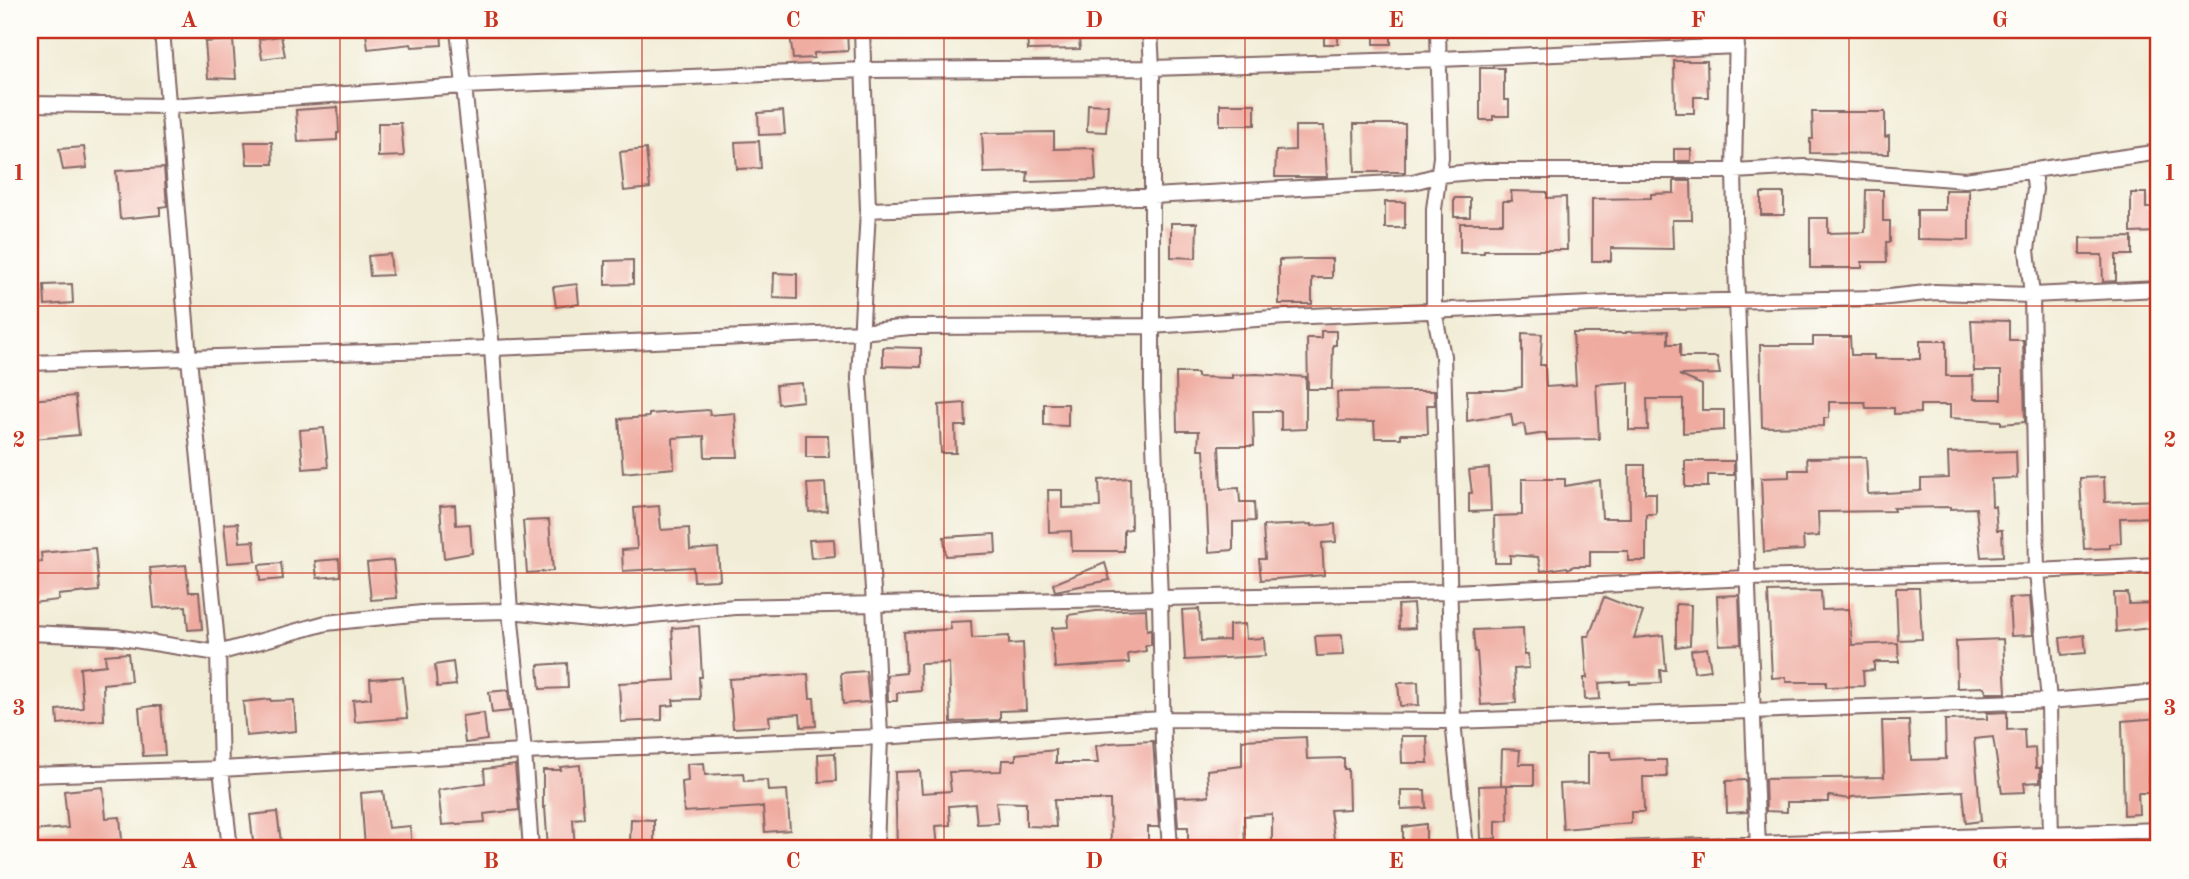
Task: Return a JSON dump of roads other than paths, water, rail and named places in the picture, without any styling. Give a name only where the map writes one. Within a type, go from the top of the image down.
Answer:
[{"type":"street","points":[[162,30],[189,358],[218,653],[221,769],[230,849]]},
{"type":"street","points":[[458,30],[492,348],[510,611],[531,849]]},
{"type":"street","points":[[862,30],[868,210],[859,378],[880,737],[876,849]]},
{"type":"street","points":[[1150,30],[1151,326],[1162,719],[1170,849]]},
{"type":"street","points":[[1438,30],[1441,157],[1434,208],[1434,311],[1443,356],[1454,721],[1466,849]]},
{"type":"street","points":[[1737,30],[1734,172],[1737,300],[1758,847]]},
{"type":"street","points":[[30,104],[169,106],[464,86],[864,70],[1152,68],[1737,46]]},
{"type":"street","points":[[868,210],[1034,204],[1151,195],[1413,182],[1438,175],[1482,171],[1734,172],[1804,167],[1965,180],[2153,153],[2159,155]]},
{"type":"street","points":[[2034,170],[2035,189],[2027,250],[2032,295],[2037,570],[2049,701],[2051,849]]},
{"type":"street","points":[[30,363],[492,348],[861,332],[910,327],[1151,326],[1434,311],[1737,300],[1880,298],[1936,292],[2032,295],[2159,289]]},
{"type":"street","points":[[30,633],[117,637],[218,653],[326,623],[422,613],[510,611],[599,620],[735,607],[1451,592],[1749,578],[2159,565]]},
{"type":"street","points":[[30,775],[221,769],[524,752],[880,737],[1162,719],[1454,721],[2049,701],[2159,692]]},
{"type":"street","points":[[1616,849],[1758,847],[2050,832],[2159,830]]}]
